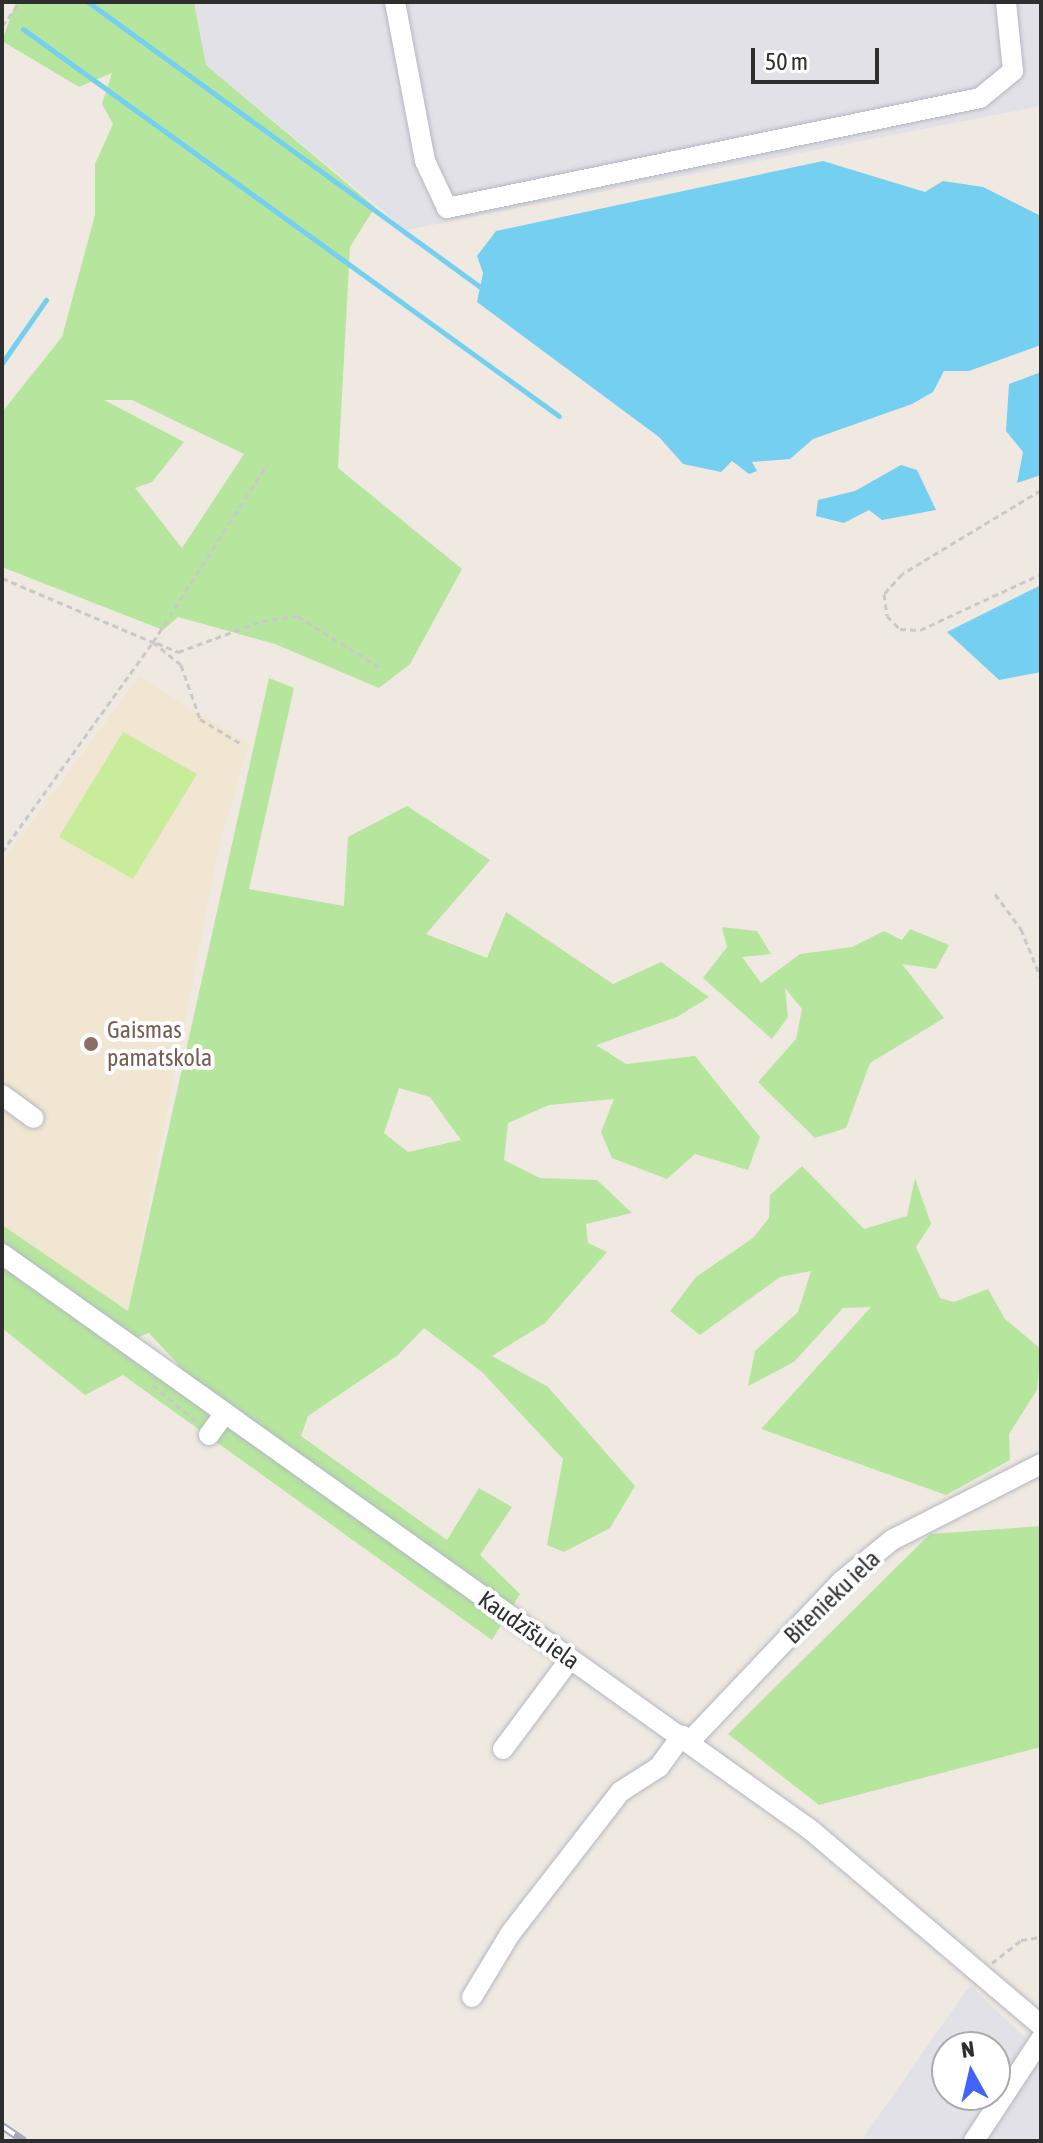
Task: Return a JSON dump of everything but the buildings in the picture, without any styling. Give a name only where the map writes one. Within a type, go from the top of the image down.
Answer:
[{"type":"street","points":[[395,2],[425,161],[447,208],[980,98],[1013,71],[1006,2]]},
{"type":"street","points":[[2,1095],[34,1118]]},
{"type":"street","name":"Kaudzīšu iela","points":[[2,1254],[570,1659],[686,1738],[985,1972],[1041,2025]]},
{"type":"street","points":[[210,1434],[225,1413]]},
{"type":"street","name":"Bitenieku iela","points":[[472,1997],[510,1934],[620,1792],[659,1767],[842,1581],[892,1540],[1041,1464]]},
{"type":"street","points":[[503,1749],[570,1659]]},
{"type":"street","points":[[974,2141],[1041,2039]]},
{"type":"path","points":[[2,26],[19,4],[12,2]]},
{"type":"path","points":[[2,852],[153,642],[267,465]]},
{"type":"path","points":[[1041,490],[902,574],[884,594],[887,616],[900,629],[920,630],[1041,574]]},
{"type":"path","points":[[2,578],[178,652],[262,621],[298,616],[379,667]]},
{"type":"path","points":[[153,642],[181,665],[200,719],[240,743]]},
{"type":"path","points":[[995,894],[1041,978]]},
{"type":"path","points":[[148,1379],[210,1434]]},
{"type":"path","points":[[985,1972],[1021,1940],[1041,1937]]},
{"type":"shaded area","points":[[194,2],[1041,2],[1041,106],[406,230],[206,65]]},
{"type":"shaded area","name":"Gaismas pamatskola","points":[[139,677],[249,744],[220,842],[128,1311],[2,1225],[2,862]]},
{"type":"shaded area","points":[[970,1985],[1030,2042],[1026,2078],[1041,2057],[1041,2141],[861,2141],[931,2041],[931,2111],[1011,2111],[1011,2031],[938,2031]]},
{"type":"green space","points":[[16,2],[194,2],[206,65],[375,207],[350,247],[338,468],[462,569],[410,664],[379,688],[275,644],[178,617],[163,630],[2,567],[2,412],[62,337],[95,215],[95,164],[113,124],[102,104],[112,73],[79,87],[2,41]],"holes":[[[104,400],[132,400],[244,454],[182,548],[135,488],[152,482],[184,442]]]},
{"type":"green space","points":[[269,678],[294,688],[249,889],[344,906],[348,837],[407,806],[490,860],[426,934],[487,958],[506,912],[613,984],[661,962],[709,997],[677,1017],[596,1045],[626,1064],[695,1056],[760,1137],[748,1170],[695,1154],[667,1179],[612,1158],[601,1132],[614,1099],[549,1105],[508,1123],[504,1160],[540,1178],[597,1180],[632,1213],[586,1224],[588,1243],[607,1252],[545,1323],[492,1356],[548,1387],[635,1486],[610,1528],[564,1552],[547,1545],[563,1459],[482,1372],[424,1328],[398,1355],[308,1416],[301,1436],[447,1540],[479,1488],[512,1507],[480,1555],[520,1594],[492,1640],[123,1375],[85,1395],[2,1328],[2,1225],[128,1311]],"holes":[[[399,1088],[430,1097],[461,1140],[408,1152],[384,1133]],[[149,1333],[178,1364],[173,1385],[121,1344]]]},
{"type":"green space","points":[[123,732],[197,774],[133,879],[59,837]]},
{"type":"green space","points":[[722,927],[757,931],[771,954],[742,957],[761,983],[800,954],[852,947],[884,931],[902,940],[910,929],[949,945],[936,969],[902,964],[944,1018],[870,1063],[846,1128],[815,1138],[758,1082],[796,1039],[802,1009],[785,988],[788,1017],[772,1039],[703,978],[727,947]]},
{"type":"green space","points":[[802,1166],[864,1229],[907,1216],[915,1178],[931,1224],[916,1247],[940,1298],[954,1302],[988,1289],[1005,1319],[1041,1349],[1037,1390],[1009,1434],[1010,1460],[946,1495],[761,1429],[871,1307],[843,1308],[794,1362],[748,1386],[755,1351],[798,1312],[811,1271],[780,1277],[700,1335],[670,1311],[696,1277],[753,1238],[769,1218],[770,1195]]},
{"type":"green space","points":[[1041,1526],[1041,1747],[819,1805],[728,1734],[930,1534]]},
{"type":"water","points":[[823,161],[925,192],[943,181],[983,187],[1041,216],[1041,345],[969,371],[944,371],[933,392],[912,404],[813,439],[790,459],[752,462],[757,471],[749,474],[732,461],[721,472],[683,464],[659,437],[477,302],[483,273],[477,256],[496,231]]},
{"type":"water","points":[[1041,372],[1041,475],[1017,483],[1023,452],[1006,431],[1009,384]]},
{"type":"water","points":[[901,465],[917,470],[936,510],[882,520],[869,510],[844,523],[816,516],[818,500],[855,491]]},
{"type":"water","points":[[1041,585],[1041,672],[999,680],[947,632]]},
{"type":"waterway","points":[[88,2],[485,290]]},
{"type":"waterway","points":[[23,29],[559,416]]},
{"type":"waterway","points":[[2,363],[46,300]]},
{"type":"railway","points":[[2,2126],[24,2141]]},
{"type":"place","name":"Gaismas pamatskola","points":[[91,1044]]}]
